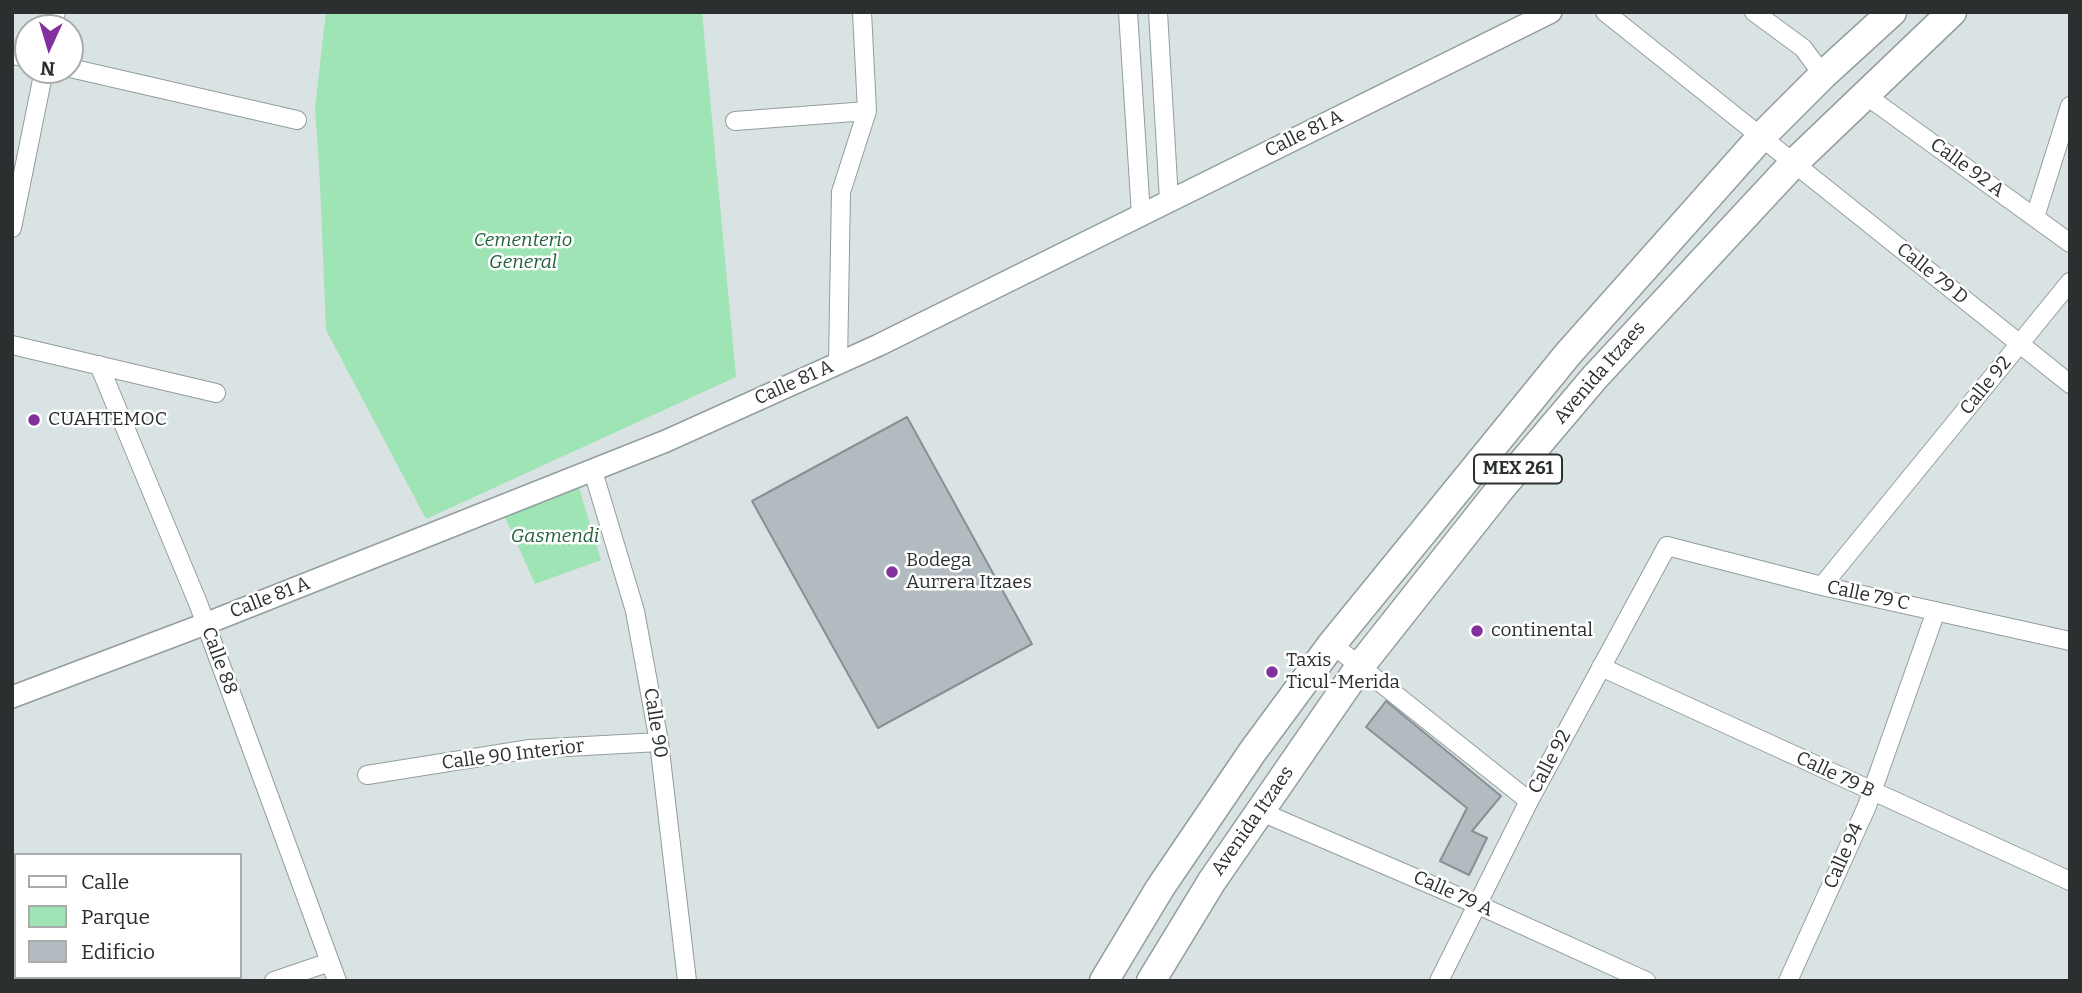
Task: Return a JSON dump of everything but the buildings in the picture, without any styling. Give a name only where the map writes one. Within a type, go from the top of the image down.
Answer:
[{"type":"main road","name":"Avenida Itzaes","points":[[1104,981],[1180,859],[1253,751],[1332,644],[1567,354],[1761,137],[1892,12]]},
{"type":"main road","name":"Avenida Itzaes","points":[[1151,981],[1212,881],[1361,665],[1501,488],[1595,377],[1793,164],[1952,12]]},
{"type":"main road","points":[[1567,354],[1595,377]]},
{"type":"main road","points":[[1180,859],[1212,881]]},
{"type":"street","points":[[838,362],[841,192],[867,111],[862,12]]},
{"type":"street","points":[[1128,12],[1140,215]]},
{"type":"street","points":[[1158,12],[1169,200]]},
{"type":"street","name":"Calle 81 A","points":[[12,697],[205,624],[666,441],[879,345],[1551,12]]},
{"type":"street","points":[[1605,12],[1793,164]]},
{"type":"street","points":[[1754,12],[1803,48],[1823,75]]},
{"type":"street","points":[[84,71],[297,120]]},
{"type":"street","points":[[12,228],[41,84]]},
{"type":"street","name":"Calle 92 A","points":[[1864,94],[2070,243]]},
{"type":"street","points":[[2035,217],[2070,106]]},
{"type":"street","points":[[735,121],[867,111]]},
{"type":"street","name":"Calle 79 D","points":[[1793,164],[2070,384]]},
{"type":"street","name":"Calle 92","points":[[1822,586],[2070,282]]},
{"type":"street","points":[[12,345],[216,393]]},
{"type":"street","name":"Calle 88","points":[[99,365],[205,624],[337,981]]},
{"type":"street","name":"Calle 90","points":[[593,471],[635,611],[659,742],[687,981]]},
{"type":"street","name":"Calle 92","points":[[1439,981],[1529,801],[1667,546]]},
{"type":"street","name":"Calle 79 C","points":[[1667,546],[1822,586],[2070,641]]},
{"type":"street","name":"Calle 94","points":[[1788,981],[1872,792],[1936,611]]},
{"type":"street","points":[[1332,644],[1529,801]]},
{"type":"street","name":"Calle 79 B","points":[[1601,667],[2070,881]]},
{"type":"street","name":"Calle 90 Interior","points":[[367,775],[530,749],[659,742]]},
{"type":"street","name":"Calle 79 A","points":[[1259,811],[1476,904],[1646,981]]},
{"type":"street","points":[[274,981],[330,961]]},
{"type":"green space","name":"Cementerio General","points":[[326,12],[702,12],[736,377],[426,519],[326,330],[315,107]]},
{"type":"green space","name":"Gasmendi","points":[[579,488],[601,560],[535,584],[504,515]]},
{"type":"place","name":"CUAHTEMOC","points":[[34,420]]},
{"type":"place","name":"Bodega Aurrera Itzaes","points":[[892,572]]},
{"type":"place","name":"continental","points":[[1477,631]]},
{"type":"place","name":"Taxis Ticul-Merida","points":[[1272,672]]}]
